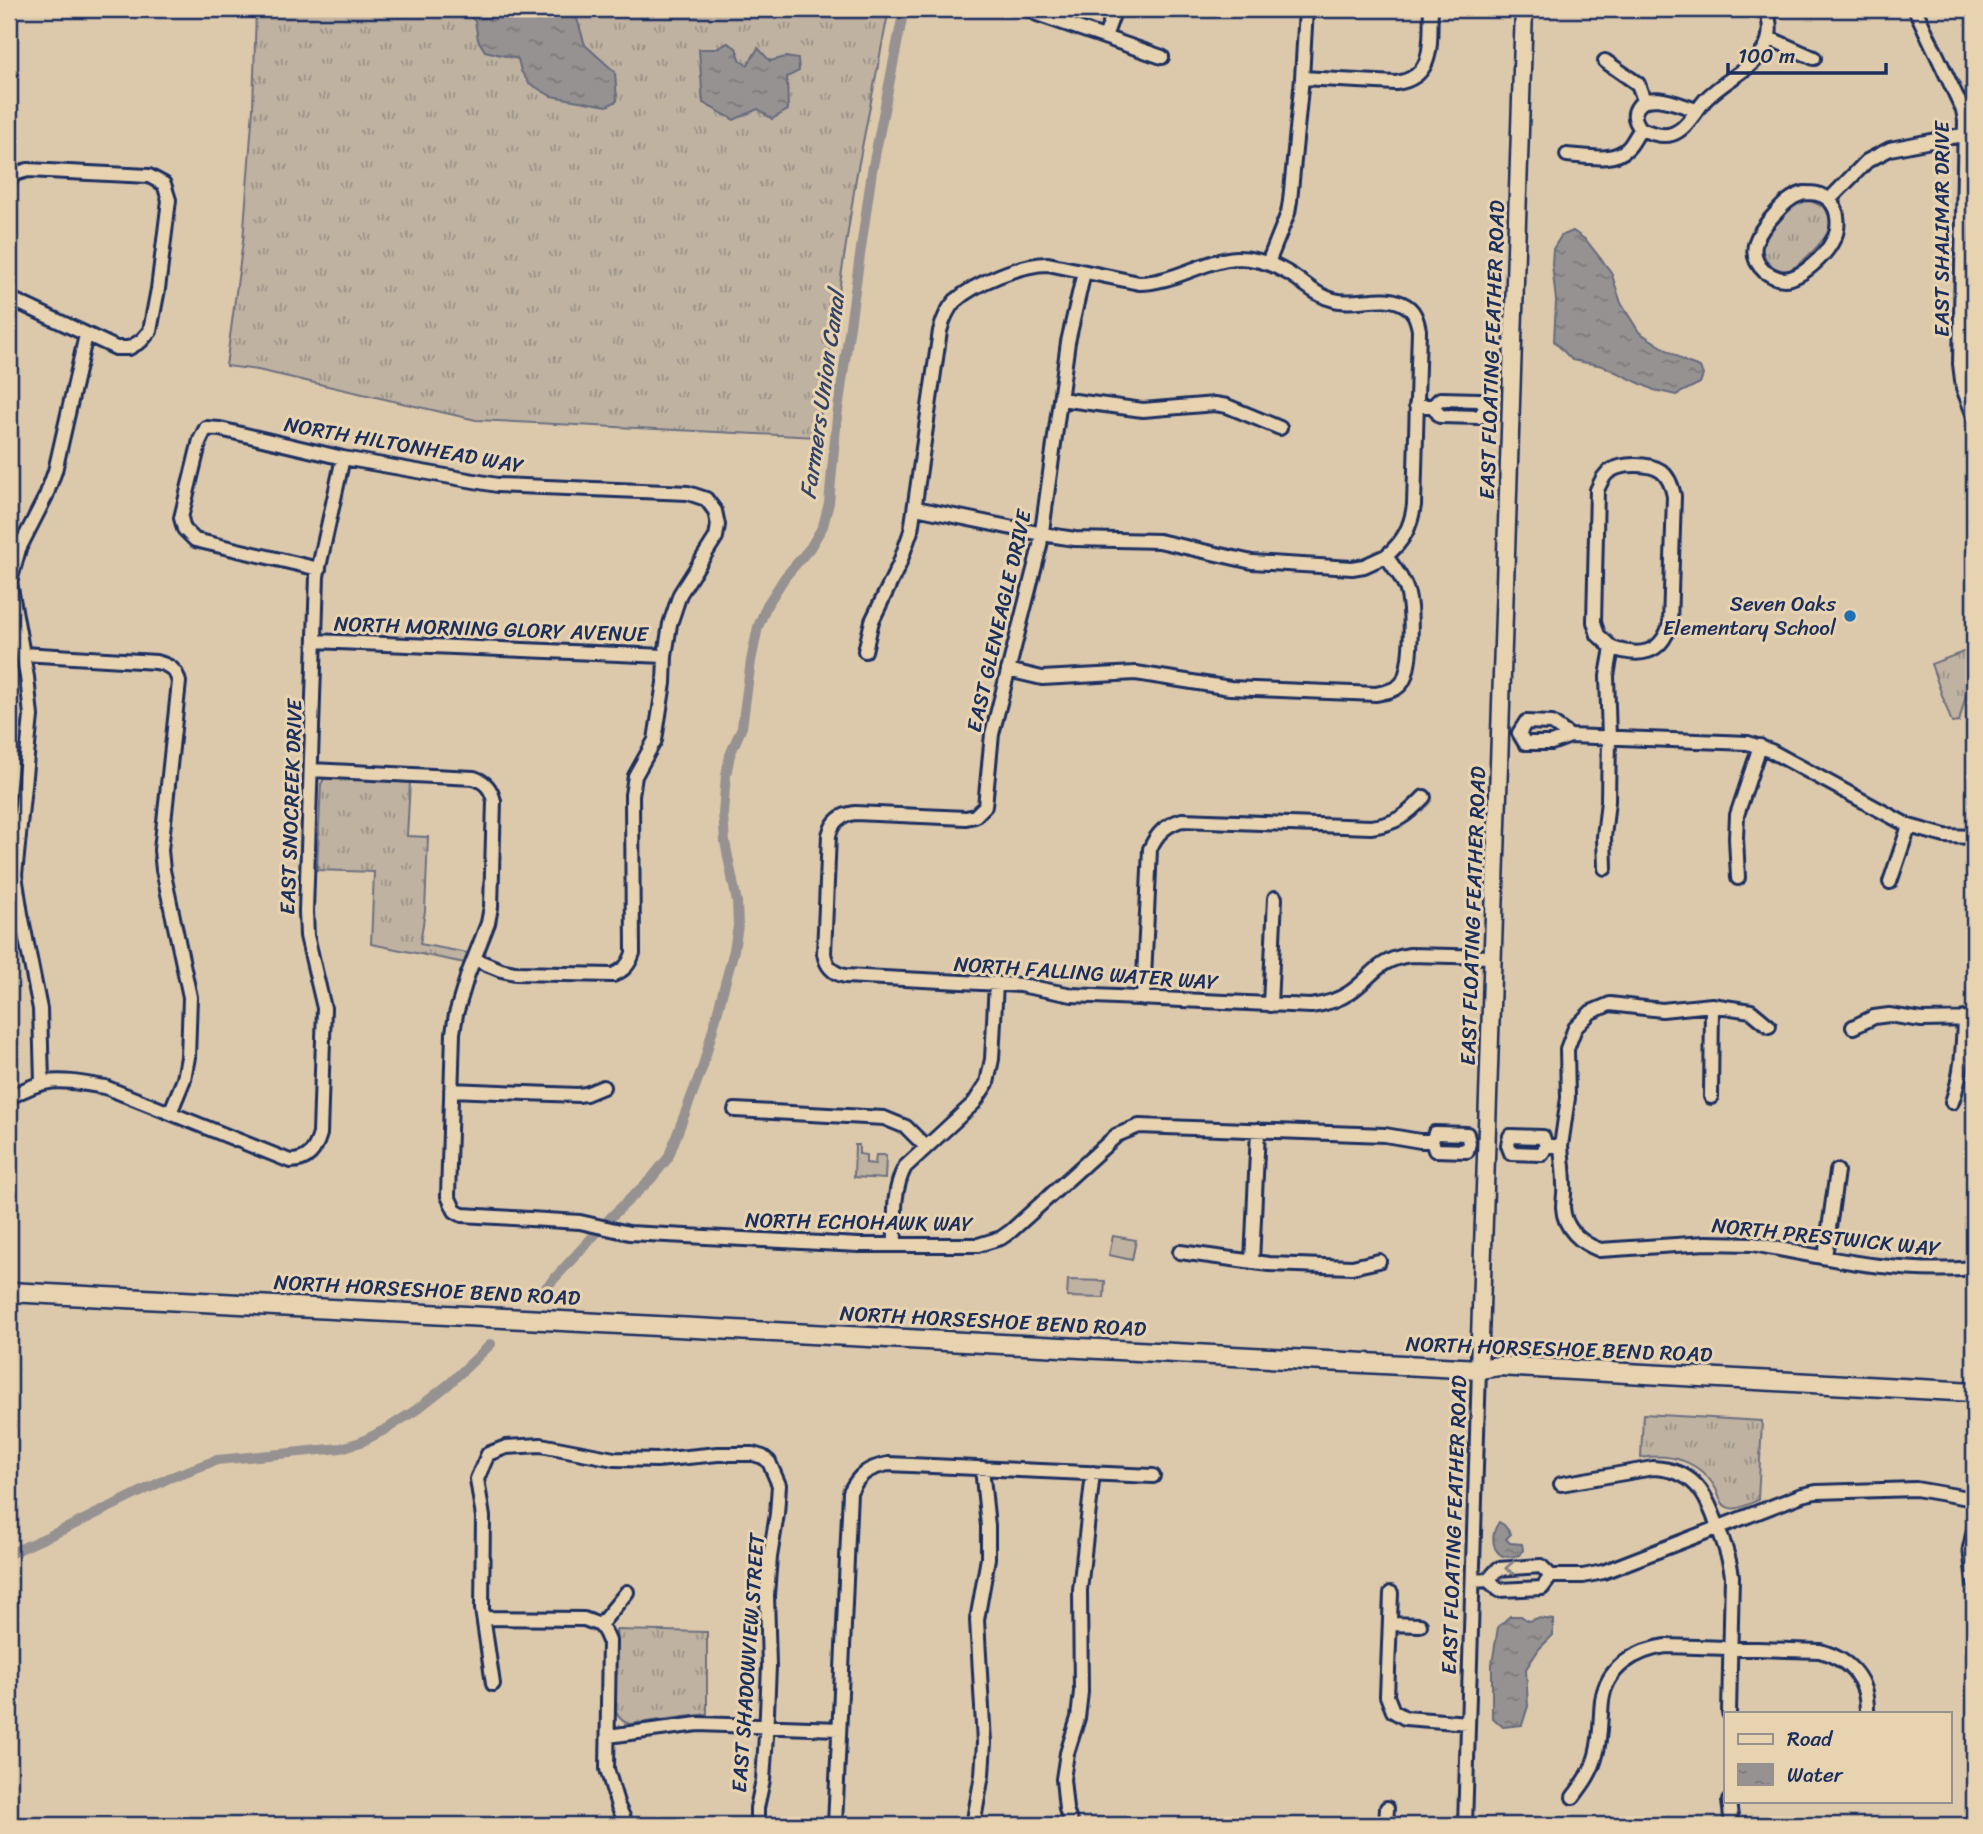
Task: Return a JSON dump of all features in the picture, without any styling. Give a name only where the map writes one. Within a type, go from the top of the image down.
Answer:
[{"type":"highway","name":"NORTH HORSESHOE BEND ROAD","points":[[9,1292],[1479,1369],[1499,1366],[1974,1392]]},
{"type":"main road","name":"EAST FLOATING FEATHER ROAD","points":[[1479,1369],[1524,9]]},
{"type":"street","points":[[1028,9],[1162,57]]},
{"type":"street","points":[[1105,37],[1115,9]]},
{"type":"street","points":[[1268,263],[1287,213],[1302,78],[1306,9]]},
{"type":"street","points":[[1302,78],[1396,83],[1409,81],[1426,65],[1429,53],[1430,9]]},
{"type":"street","points":[[1697,110],[1655,99],[1644,100],[1638,106],[1635,120],[1641,129],[1662,135],[1672,134],[1682,128],[1716,91],[1756,62],[1769,38],[1770,27],[1766,9]]},
{"type":"street","name":"EAST SHALIMAR DRIVE","points":[[1916,9],[1963,110],[1970,134],[1968,271],[1961,376],[1966,400],[1974,416]]},
{"type":"street","points":[[1769,38],[1814,58]]},
{"type":"street","points":[[1605,61],[1638,84],[1644,100]]},
{"type":"street","points":[[1567,155],[1619,155],[1627,149],[1641,129]]},
{"type":"street","points":[[1829,200],[1878,154],[1902,146],[1970,134]]},
{"type":"street","points":[[9,183],[14,174],[28,170],[149,176],[164,184],[169,200],[150,331],[141,341],[129,348],[116,348],[9,298]]},
{"type":"street","points":[[1804,193],[1819,194],[1829,200],[1838,218],[1837,231],[1833,242],[1806,271],[1791,279],[1781,279],[1763,270],[1755,253],[1755,240],[1760,230],[1786,201],[1804,193]]},
{"type":"street","points":[[865,651],[872,621],[904,554],[916,508],[940,331],[954,302],[971,289],[1017,269],[1036,264],[1151,283],[1210,262],[1240,258],[1268,263],[1289,273],[1318,294],[1335,301],[1390,300],[1402,303],[1416,316],[1419,330],[1412,517],[1403,539],[1387,556],[1364,566],[1352,568],[1264,563],[1159,541],[1075,539],[916,508]]},
{"type":"street","name":"EAST GLENEAGLE DRIVE","points":[[830,970],[825,962],[824,940],[829,835],[831,826],[837,819],[845,814],[855,813],[966,818],[980,813],[985,806],[992,734],[1042,534],[1069,342],[1084,272]]},
{"type":"street","points":[[42,1082],[40,1009],[15,875],[31,716],[10,582],[19,550],[46,496],[55,471],[86,335]]},
{"type":"street","points":[[1060,399],[1143,410],[1215,404],[1227,406],[1280,428]]},
{"type":"street","points":[[1416,406],[1433,406],[1440,416],[1479,417],[1486,408],[1511,409]]},
{"type":"street","name":"NORTH HILTONHEAD WAY","points":[[318,569],[195,540],[184,529],[181,518],[200,440],[206,428],[343,458],[497,485],[688,493],[706,499],[715,511],[718,525],[716,537],[680,594],[670,624],[665,656]]},
{"type":"street","name":"EAST SNOCREEK DRIVE","points":[[170,1113],[290,1161],[300,1161],[309,1156],[316,1147],[320,1134],[324,1008],[306,923],[315,641],[318,569],[343,458]]},
{"type":"street","points":[[1625,466],[1648,467],[1660,471],[1670,481],[1674,496],[1670,624],[1666,638],[1657,648],[1646,652],[1623,652],[1612,648],[1598,635],[1594,622],[1597,490],[1602,478],[1611,470],[1625,466]]},
{"type":"street","points":[[1009,670],[1042,678],[1136,673],[1230,688],[1376,694],[1390,691],[1401,685],[1406,677],[1409,598],[1387,556]]},
{"type":"street","name":"NORTH MORNING GLORY AVENUE","points":[[315,641],[665,656]]},
{"type":"street","points":[[1605,868],[1609,737],[1607,676],[1612,648]]},
{"type":"street","points":[[9,1098],[42,1082],[75,1081],[105,1087],[170,1113],[186,1068],[190,997],[161,850],[179,682],[173,668],[156,662],[23,654]]},
{"type":"street","points":[[474,959],[515,973],[612,975],[624,971],[630,962],[633,953],[632,795],[635,776],[654,740],[664,683],[665,656]]},
{"type":"street","points":[[1519,733],[1526,722],[1552,723],[1570,736]]},
{"type":"street","points":[[1500,733],[1519,733]]},
{"type":"street","points":[[1519,733],[1525,743],[1551,743],[1570,736],[1736,741],[1759,746],[1909,826],[1945,836],[1974,837]]},
{"type":"street","points":[[1738,878],[1735,838],[1737,815],[1759,746]]},
{"type":"street","points":[[311,770],[474,778],[488,785],[495,801],[491,907],[488,923],[456,1014],[452,1090],[578,1095],[603,1087]]},
{"type":"street","points":[[1143,999],[1150,849],[1162,830],[1182,820],[1381,826],[1407,815],[1424,797]]},
{"type":"street","points":[[1890,882],[1909,826]]},
{"type":"street","points":[[1270,1005],[1275,898]]},
{"type":"street","name":"NORTH FALLING WATER WAY","points":[[830,970],[845,976],[1020,985],[1072,995],[1311,1006],[1329,1003],[1349,993],[1379,966],[1398,957],[1493,957]]},
{"type":"street","points":[[895,1245],[896,1191],[905,1167],[974,1103],[987,1083],[992,1059],[996,983]]},
{"type":"street","name":"NORTH PRESTWICK WAY","points":[[1769,1026],[1751,1012],[1712,1005],[1662,1010],[1610,1004],[1591,1012],[1575,1028],[1567,1049],[1568,1098],[1561,1146],[1563,1209],[1570,1229],[1579,1239],[1600,1250],[1754,1244],[1928,1271],[1974,1268]]},
{"type":"street","points":[[1711,1097],[1712,1005]]},
{"type":"street","points":[[1853,1027],[1874,1017],[1889,1015],[1922,1020],[1969,1019],[1959,1082],[1952,1102]]},
{"type":"street","name":"NORTH ECHOHAWK WAY","points":[[452,1090],[448,1196],[454,1211],[470,1217],[580,1222],[629,1233],[859,1245],[978,1245],[1001,1238],[1117,1135],[1127,1129],[1151,1125],[1385,1135],[1420,1141],[1432,1141],[1435,1133],[1467,1134],[1469,1143],[1487,1144]]},
{"type":"street","points":[[735,1110],[884,1118],[906,1127],[926,1147]]},
{"type":"street","points":[[1252,1262],[1258,1130]]},
{"type":"street","points":[[1487,1144],[1508,1145],[1510,1136],[1543,1137],[1546,1146],[1561,1146]]},
{"type":"street","points":[[1825,1257],[1837,1171]]},
{"type":"street","points":[[1180,1252],[1252,1262],[1352,1267],[1379,1261]]},
{"type":"street","name":"EAST FLOATING FEATHER ROAD","points":[[1465,1825],[1479,1369]]},
{"type":"street","name":"EAST SHADOWVIEW STREET","points":[[484,1618],[483,1517],[477,1479],[488,1454],[506,1447],[541,1445],[614,1460],[657,1460],[718,1454],[753,1454],[763,1457],[769,1462],[779,1485],[769,1557],[769,1666],[763,1780],[757,1808],[757,1825]]},
{"type":"street","points":[[835,1825],[850,1492],[862,1473],[872,1467],[888,1464],[1153,1476]]},
{"type":"street","points":[[973,1825],[982,1775],[984,1743],[977,1620],[988,1558],[988,1526],[982,1468]]},
{"type":"street","points":[[1561,1484],[1653,1468],[1681,1473],[1701,1490],[1730,1559],[1732,1576],[1729,1712]]},
{"type":"street","points":[[1071,1825],[1066,1809],[1063,1779],[1081,1692],[1080,1590],[1093,1473]]},
{"type":"street","points":[[1473,1581],[1489,1580],[1498,1569],[1509,1568],[1541,1566],[1551,1576],[1583,1576],[1603,1572],[1802,1495],[1816,1492],[1916,1489],[1974,1499]]},
{"type":"street","points":[[1974,1530],[1970,1548],[1974,1583]]},
{"type":"street","points":[[1489,1580],[1499,1590],[1542,1587],[1551,1576]]},
{"type":"street","points":[[600,1625],[627,1592]]},
{"type":"street","points":[[1391,1593],[1387,1696],[1393,1712],[1405,1718],[1468,1723]]},
{"type":"street","points":[[493,1684],[484,1618],[584,1619],[600,1625],[609,1641],[607,1769],[627,1825]]},
{"type":"street","points":[[1390,1624],[1420,1625]]},
{"type":"street","points":[[1573,1797],[1586,1780],[1596,1757],[1602,1698],[1607,1684],[1624,1662],[1638,1653],[1666,1646],[1820,1651],[1835,1656],[1859,1676],[1866,1691],[1867,1712]]},
{"type":"street","points":[[608,1736],[698,1724],[839,1729]]},
{"type":"street","points":[[1729,1802],[1732,1825]]},
{"type":"street","points":[[1386,1825],[1387,1808]]},
{"type":"green space","points":[[256,9],[889,9],[856,178],[817,437],[476,420],[258,370],[226,366],[243,241],[253,108]]},
{"type":"green space","points":[[1809,200],[1825,208],[1830,223],[1827,234],[1812,253],[1793,268],[1776,268],[1764,255],[1765,237],[1790,209]]},
{"type":"green space","points":[[1974,648],[1974,663],[1959,722],[1952,723],[1931,664]]},
{"type":"green space","points":[[324,779],[410,782],[407,836],[428,837],[425,911],[420,944],[468,953],[465,963],[371,944],[374,872],[317,870],[321,784]]},
{"type":"green space","points":[[855,1145],[859,1145],[859,1154],[866,1155],[866,1163],[875,1164],[876,1155],[886,1155],[885,1179],[854,1177]]},
{"type":"green space","points":[[1113,1236],[1136,1240],[1132,1260],[1109,1255]]},
{"type":"green space","points":[[1068,1280],[1105,1281],[1104,1298],[1067,1297]]},
{"type":"green space","points":[[1643,1414],[1762,1421],[1758,1500],[1739,1508],[1727,1507],[1721,1502],[1709,1479],[1693,1466],[1674,1458],[1641,1458]]},
{"type":"green space","points":[[616,1630],[707,1632],[707,1714],[630,1724],[618,1717]]},
{"type":"water","points":[[467,9],[571,9],[575,12],[585,45],[615,72],[617,101],[607,106],[551,96],[529,83],[521,71],[518,59],[485,51],[478,40],[475,21],[467,14]]},
{"type":"water","points":[[728,43],[736,48],[741,61],[748,65],[758,48],[770,61],[786,57],[798,59],[799,71],[787,77],[788,110],[772,119],[758,109],[734,120],[703,103],[699,49],[715,49]]},
{"type":"water","points":[[1573,231],[1586,240],[1611,272],[1621,303],[1639,332],[1686,362],[1700,367],[1703,375],[1700,383],[1676,395],[1654,390],[1603,366],[1572,360],[1554,341],[1556,301],[1553,249],[1561,236]]},
{"type":"water","points":[[1499,1522],[1511,1534],[1506,1539],[1510,1543],[1522,1544],[1523,1550],[1519,1555],[1510,1557],[1497,1552],[1494,1535]]},
{"type":"water","points":[[1510,1616],[1521,1616],[1528,1621],[1538,1618],[1553,1620],[1553,1635],[1539,1649],[1526,1669],[1528,1706],[1522,1725],[1503,1727],[1492,1717],[1492,1664],[1498,1627]]},
{"type":"waterway","name":"Farmers Union Canal","points":[[541,1293],[668,1158],[703,1066],[738,926],[737,902],[725,842],[723,814],[726,775],[730,755],[742,727],[758,627],[767,605],[785,577],[810,548],[823,526],[829,503],[837,417],[872,171],[904,9]]},
{"type":"waterway","name":"Farmers Union Canal","points":[[9,1554],[169,1478],[217,1460],[341,1448],[361,1442],[416,1410],[449,1384],[491,1344]]},
{"type":"place","name":"Seven Oaks Elementary School","points":[[1850,616]]}]
